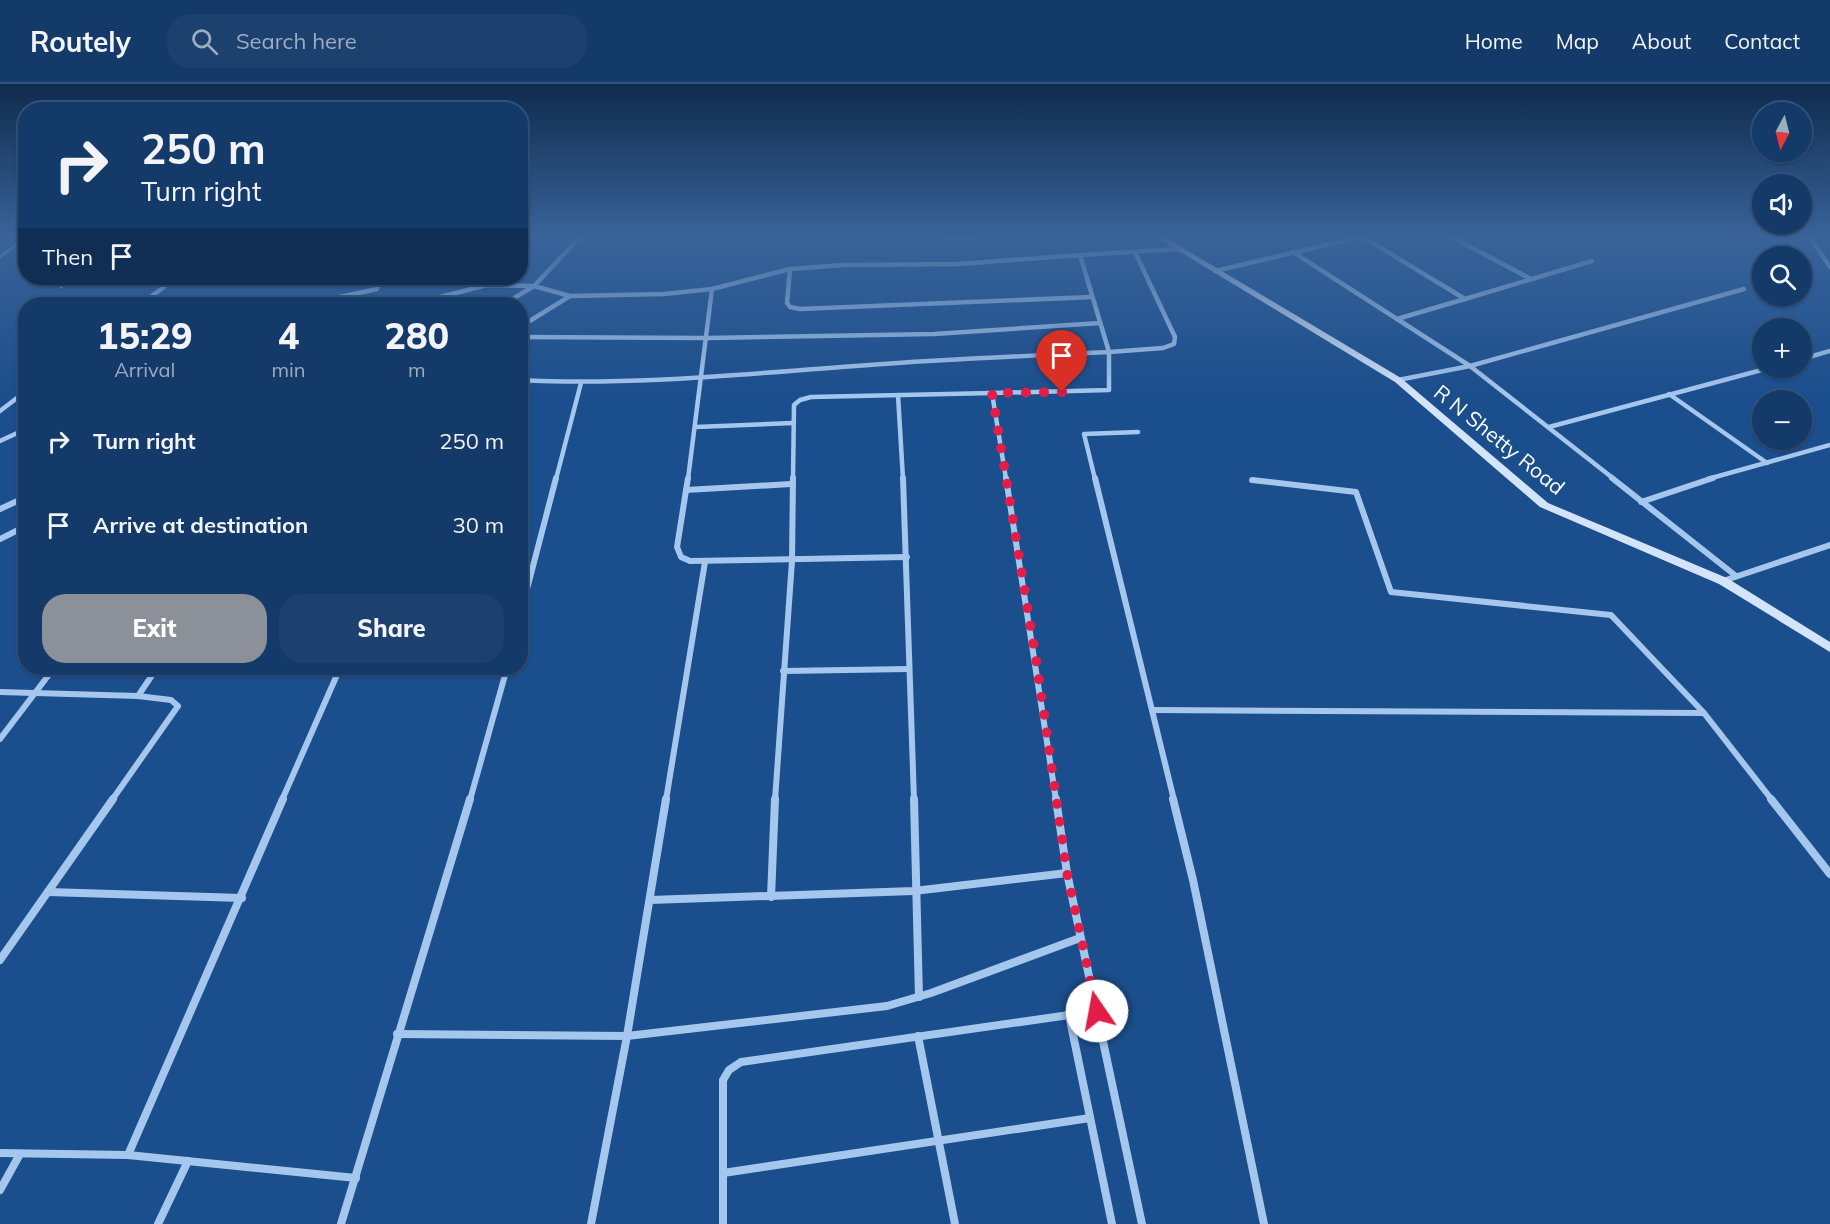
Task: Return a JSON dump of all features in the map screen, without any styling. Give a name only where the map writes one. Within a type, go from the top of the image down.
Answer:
[{"type":"street","points":[[342,297],[377,289]]},
{"type":"street","points":[[436,297],[468,289]]},
{"type":"street","points":[[516,297],[529,289]]},
{"type":"street","points":[[545,289],[570,296],[620,296],[715,289]]},
{"type":"street","points":[[788,289],[787,303],[790,307],[800,309],[1092,297]]},
{"type":"street","points":[[771,897],[783,671],[792,561],[791,484],[794,405],[800,400],[898,395],[1109,390],[1109,352],[1090,289]]},
{"type":"street","points":[[528,380],[581,383],[702,378],[1169,347],[1176,341],[1152,289]]},
{"type":"street","name":"R N Shetty Road","points":[[1246,289],[1398,380],[1544,505],[1723,581],[1828,645]]},
{"type":"street","points":[[1351,289],[1470,366],[1736,576]]},
{"type":"street","points":[[1449,289],[1465,299]]},
{"type":"street","points":[[1397,319],[1497,289]]},
{"type":"street","points":[[712,290],[696,427],[677,547],[681,557],[690,561],[705,562],[907,557]]},
{"type":"street","points":[[1398,380],[1470,366],[1744,290]]},
{"type":"street","points":[[528,322],[570,296]]},
{"type":"street","points":[[528,337],[707,338],[934,334],[1100,323]]},
{"type":"street","points":[[1812,356],[1830,351]]},
{"type":"street","points":[[1548,427],[1752,372]]},
{"type":"street","points":[[528,587],[581,383]]},
{"type":"street","points":[[992,393],[1037,666],[1067,873],[1142,1224]]},
{"type":"street","points":[[1669,394],[1767,463]]},
{"type":"street","points":[[898,395],[907,557],[914,891],[919,997]]},
{"type":"street","points":[[0,411],[18,398]]},
{"type":"street","points":[[696,427],[793,423]]},
{"type":"street","points":[[1138,432],[1084,434],[1193,880],[1264,1224]]},
{"type":"street","points":[[0,441],[18,433]]},
{"type":"street","points":[[1641,502],[1712,478],[1830,445]]},
{"type":"street","points":[[1252,480],[1356,492],[1391,592],[1611,615],[1704,713],[1830,874]]},
{"type":"street","points":[[686,490],[791,484]]},
{"type":"street","points":[[0,509],[18,500]]},
{"type":"street","points":[[0,539],[18,530]]},
{"type":"street","points":[[1723,581],[1830,545]]},
{"type":"street","points":[[591,1224],[627,1036],[705,562]]},
{"type":"street","points":[[783,671],[909,669]]},
{"type":"street","points":[[0,739],[49,675]]},
{"type":"street","points":[[138,696],[152,675]]},
{"type":"street","points":[[128,1155],[242,898],[337,675]]},
{"type":"street","points":[[341,1224],[490,733],[505,675]]},
{"type":"street","points":[[0,692],[138,696],[171,700],[178,706],[0,960]]},
{"type":"street","points":[[1152,710],[1704,713]]},
{"type":"street","points":[[650,900],[914,891],[1067,873]]},
{"type":"street","points":[[48,892],[242,898]]},
{"type":"street","points":[[398,1034],[627,1036],[886,1006],[919,997],[1080,938]]},
{"type":"street","points":[[723,1224],[723,1080],[729,1070],[741,1062],[1097,1011]]},
{"type":"street","points":[[1069,1015],[1112,1224]]},
{"type":"street","points":[[918,1036],[955,1224]]},
{"type":"street","points":[[723,1173],[1090,1118]]},
{"type":"street","points":[[0,1153],[128,1155],[356,1178]]},
{"type":"street","points":[[0,1190],[20,1154]]},
{"type":"street","points":[[158,1224],[188,1161]]},
{"type":"route","points":[[1062,392],[992,393],[1037,666],[1067,873],[1097,1011]]}]
